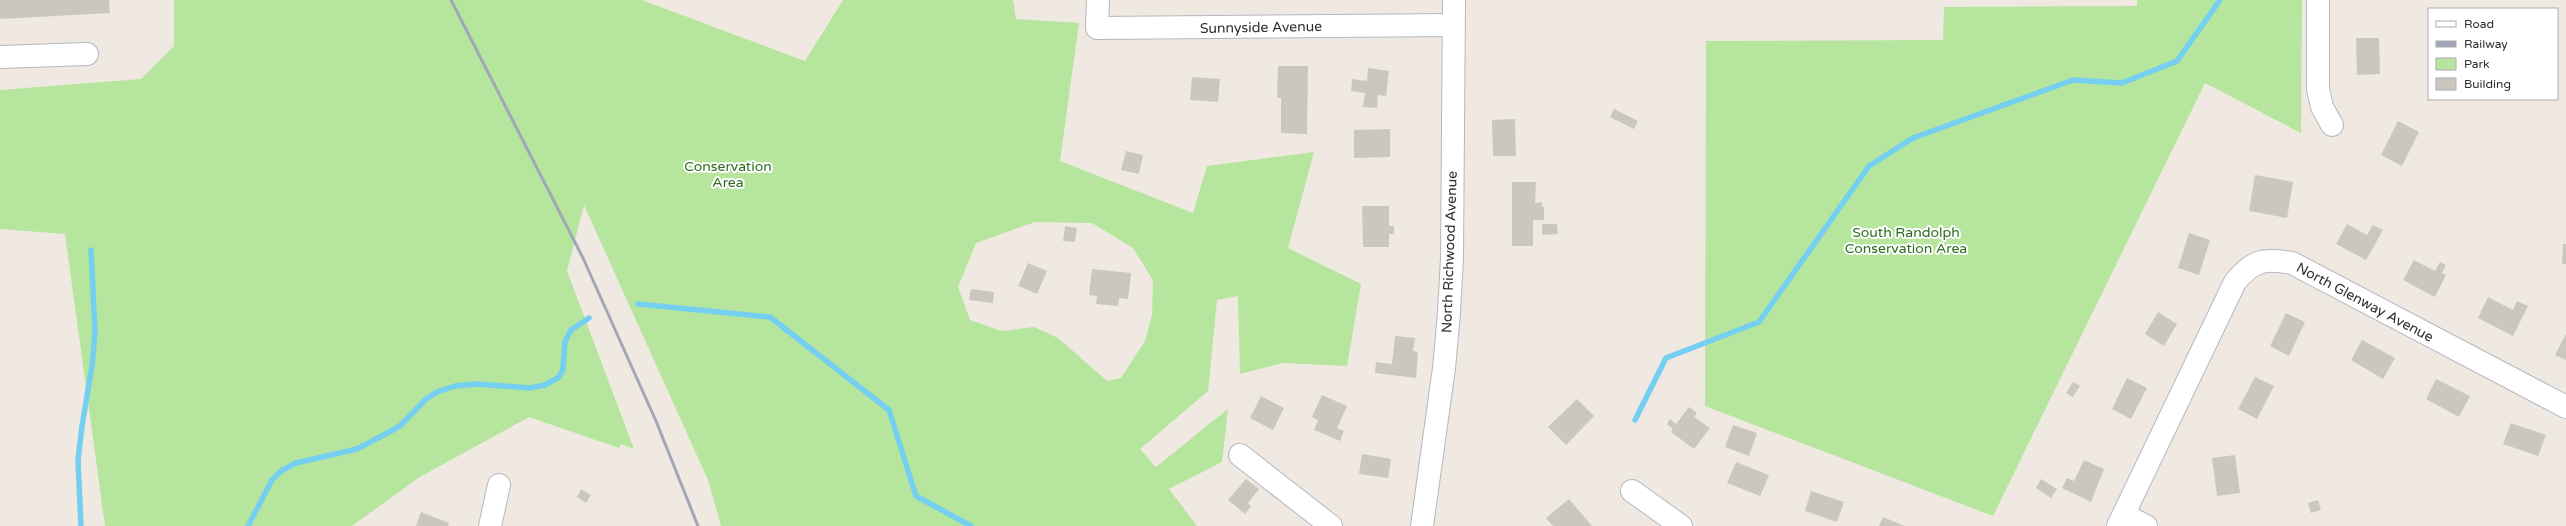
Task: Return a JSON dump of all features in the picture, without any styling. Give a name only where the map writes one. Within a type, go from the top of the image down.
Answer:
[{"type":"street","name":"Sunnyside Avenue","points":[[1098,0],[1097,28],[1454,24]]},
{"type":"street","name":"North Richwood Avenue","points":[[1422,526],[1442,383],[1449,313],[1452,258],[1454,0]]},
{"type":"street","points":[[2318,0],[2318,90],[2322,107],[2332,125]]},
{"type":"street","points":[[0,57],[87,54]]},
{"type":"street","name":"North Glenway Avenue","points":[[2121,520],[2235,282],[2245,269],[2260,261],[2276,260],[2292,263],[2566,407]]},
{"type":"street","points":[[1240,455],[1331,526]]},
{"type":"street","points":[[490,526],[499,485]]},
{"type":"street","points":[[1632,491],[1681,526]]},
{"type":"street","points":[[2121,520],[2146,526]]},
{"type":"green space","name":"Conservation Area","points":[[174,0],[642,0],[805,61],[843,0],[1013,0],[1016,19],[1079,23],[1060,161],[1193,213],[1207,166],[1314,152],[1288,248],[1361,284],[1347,366],[1283,363],[1240,374],[1238,296],[1217,300],[1208,391],[1140,449],[1156,467],[1228,409],[1222,462],[1169,489],[1197,526],[721,526],[708,480],[584,205],[567,271],[634,449],[621,444],[619,448],[529,417],[418,478],[352,526],[105,526],[65,234],[0,229],[0,90],[141,79],[174,46]],"holes":[[[1035,222],[1092,223],[1133,248],[1153,280],[1152,315],[1145,341],[1121,378],[1107,381],[1058,338],[1034,327],[1001,331],[970,320],[958,287],[976,243]]]},
{"type":"green space","name":"South Randolph Conservation Area","points":[[2137,0],[2302,0],[2301,133],[2205,83],[1993,516],[1705,406],[1706,41],[1943,40],[1944,7],[2137,6]]},
{"type":"building","points":[[0,0],[109,0],[110,13],[0,19]]},
{"type":"building","points":[[2356,38],[2379,38],[2380,74],[2357,75]]},
{"type":"building","points":[[1278,66],[1308,66],[1307,134],[1281,133],[1281,98],[1277,98]]},
{"type":"building","points":[[1368,68],[1389,71],[1386,96],[1378,95],[1377,108],[1363,107],[1365,93],[1351,91],[1352,79],[1367,81]]},
{"type":"building","points":[[1192,77],[1220,79],[1218,102],[1190,100]]},
{"type":"building","points":[[1614,109],[1638,121],[1634,129],[1610,117]]},
{"type":"building","points":[[1515,119],[1516,156],[1493,156],[1492,120]]},
{"type":"building","points":[[2398,121],[2419,132],[2402,166],[2381,155]]},
{"type":"building","points":[[1390,129],[1390,157],[1354,158],[1354,130]]},
{"type":"building","points":[[1126,151],[1143,155],[1139,174],[1121,170]]},
{"type":"building","points":[[2255,175],[2293,182],[2287,218],[2249,211]]},
{"type":"building","points":[[1512,182],[1536,182],[1535,203],[1542,202],[1542,207],[1544,207],[1544,220],[1533,220],[1533,246],[1512,246]]},
{"type":"building","points":[[1362,206],[1389,206],[1389,226],[1394,226],[1394,234],[1389,234],[1389,247],[1363,247]]},
{"type":"building","points":[[1542,224],[1557,224],[1558,234],[1542,235]]},
{"type":"building","points":[[2347,224],[2367,235],[2373,225],[2383,230],[2366,260],[2336,244]]},
{"type":"building","points":[[1065,226],[1077,228],[1075,242],[1063,241]]},
{"type":"building","points":[[2189,233],[2210,240],[2199,275],[2178,268]]},
{"type":"building","points":[[2563,244],[2566,244],[2566,264],[2562,264]]},
{"type":"building","points":[[2414,260],[2435,271],[2440,262],[2446,265],[2442,273],[2446,275],[2435,297],[2403,280]]},
{"type":"building","points":[[1028,263],[1047,271],[1037,294],[1018,286]]},
{"type":"building","points":[[1092,269],[1131,273],[1128,299],[1119,298],[1118,306],[1096,304],[1097,296],[1089,295]]},
{"type":"building","points":[[971,289],[994,292],[993,303],[969,300]]},
{"type":"building","points":[[2488,297],[2513,310],[2517,301],[2528,306],[2513,336],[2478,318]]},
{"type":"building","points":[[2158,312],[2177,324],[2164,346],[2145,334]]},
{"type":"building","points":[[2286,313],[2305,322],[2289,356],[2270,346]]},
{"type":"building","points":[[2566,334],[2566,360],[2555,355]]},
{"type":"building","points":[[1395,336],[1415,338],[1413,351],[1418,352],[1416,378],[1375,373],[1376,362],[1392,364]]},
{"type":"building","points":[[2362,340],[2395,358],[2383,379],[2351,360]]},
{"type":"building","points":[[2255,377],[2274,386],[2257,419],[2238,409]]},
{"type":"building","points":[[2127,378],[2147,388],[2131,419],[2112,409]]},
{"type":"building","points":[[2436,379],[2470,396],[2459,417],[2426,399]]},
{"type":"building","points":[[2073,382],[2080,386],[2073,397],[2066,393]]},
{"type":"building","points":[[1322,395],[1347,406],[1337,428],[1344,431],[1340,441],[1314,430],[1318,420],[1312,417]]},
{"type":"building","points":[[1261,396],[1284,408],[1273,430],[1250,418]]},
{"type":"building","points":[[1577,399],[1594,416],[1566,445],[1548,427]]},
{"type":"building","points":[[1689,407],[1697,413],[1694,417],[1710,428],[1694,449],[1671,432],[1673,429],[1667,424],[1670,419],[1676,424]]},
{"type":"building","points":[[2511,423],[2546,435],[2538,456],[2503,444]]},
{"type":"building","points":[[1733,425],[1757,433],[1749,456],[1725,447]]},
{"type":"building","points":[[1362,454],[1391,459],[1388,478],[1359,474]]},
{"type":"building","points":[[2235,455],[2240,493],[2217,496],[2212,458]]},
{"type":"building","points":[[2084,460],[2104,469],[2091,502],[2062,488],[2067,478],[2074,481]]},
{"type":"building","points":[[1736,462],[1769,475],[1760,496],[1727,483]]},
{"type":"building","points":[[1246,479],[1259,489],[1248,503],[1251,506],[1245,514],[1228,500]]},
{"type":"building","points":[[2041,479],[2057,489],[2051,498],[2036,488]]},
{"type":"building","points":[[581,489],[591,495],[586,503],[577,497]]},
{"type":"building","points":[[1811,491],[1844,502],[1837,522],[1805,511]]},
{"type":"building","points":[[1569,499],[1592,526],[1553,526],[1546,518]]},
{"type":"building","points":[[2318,500],[2321,510],[2311,513],[2308,503]]},
{"type":"building","points":[[421,512],[449,523],[448,526],[416,526]]},
{"type":"building","points":[[1883,517],[1905,526],[1879,526]]},
{"type":"waterway","points":[[1635,420],[1666,358],[1759,322],[1869,166],[1913,138],[2073,80],[2122,83],[2177,61],[2220,0]]},
{"type":"waterway","points":[[81,526],[78,460],[92,366],[95,332],[91,250]]},
{"type":"waterway","points":[[638,304],[770,317],[889,410],[916,496],[971,526]]},
{"type":"waterway","points":[[248,526],[272,480],[281,471],[296,463],[357,449],[400,426],[426,399],[437,392],[455,386],[477,384],[530,388],[545,385],[559,377],[563,369],[565,342],[571,330],[589,318]]},
{"type":"railway","points":[[451,0],[583,258],[656,421],[698,526]]}]
